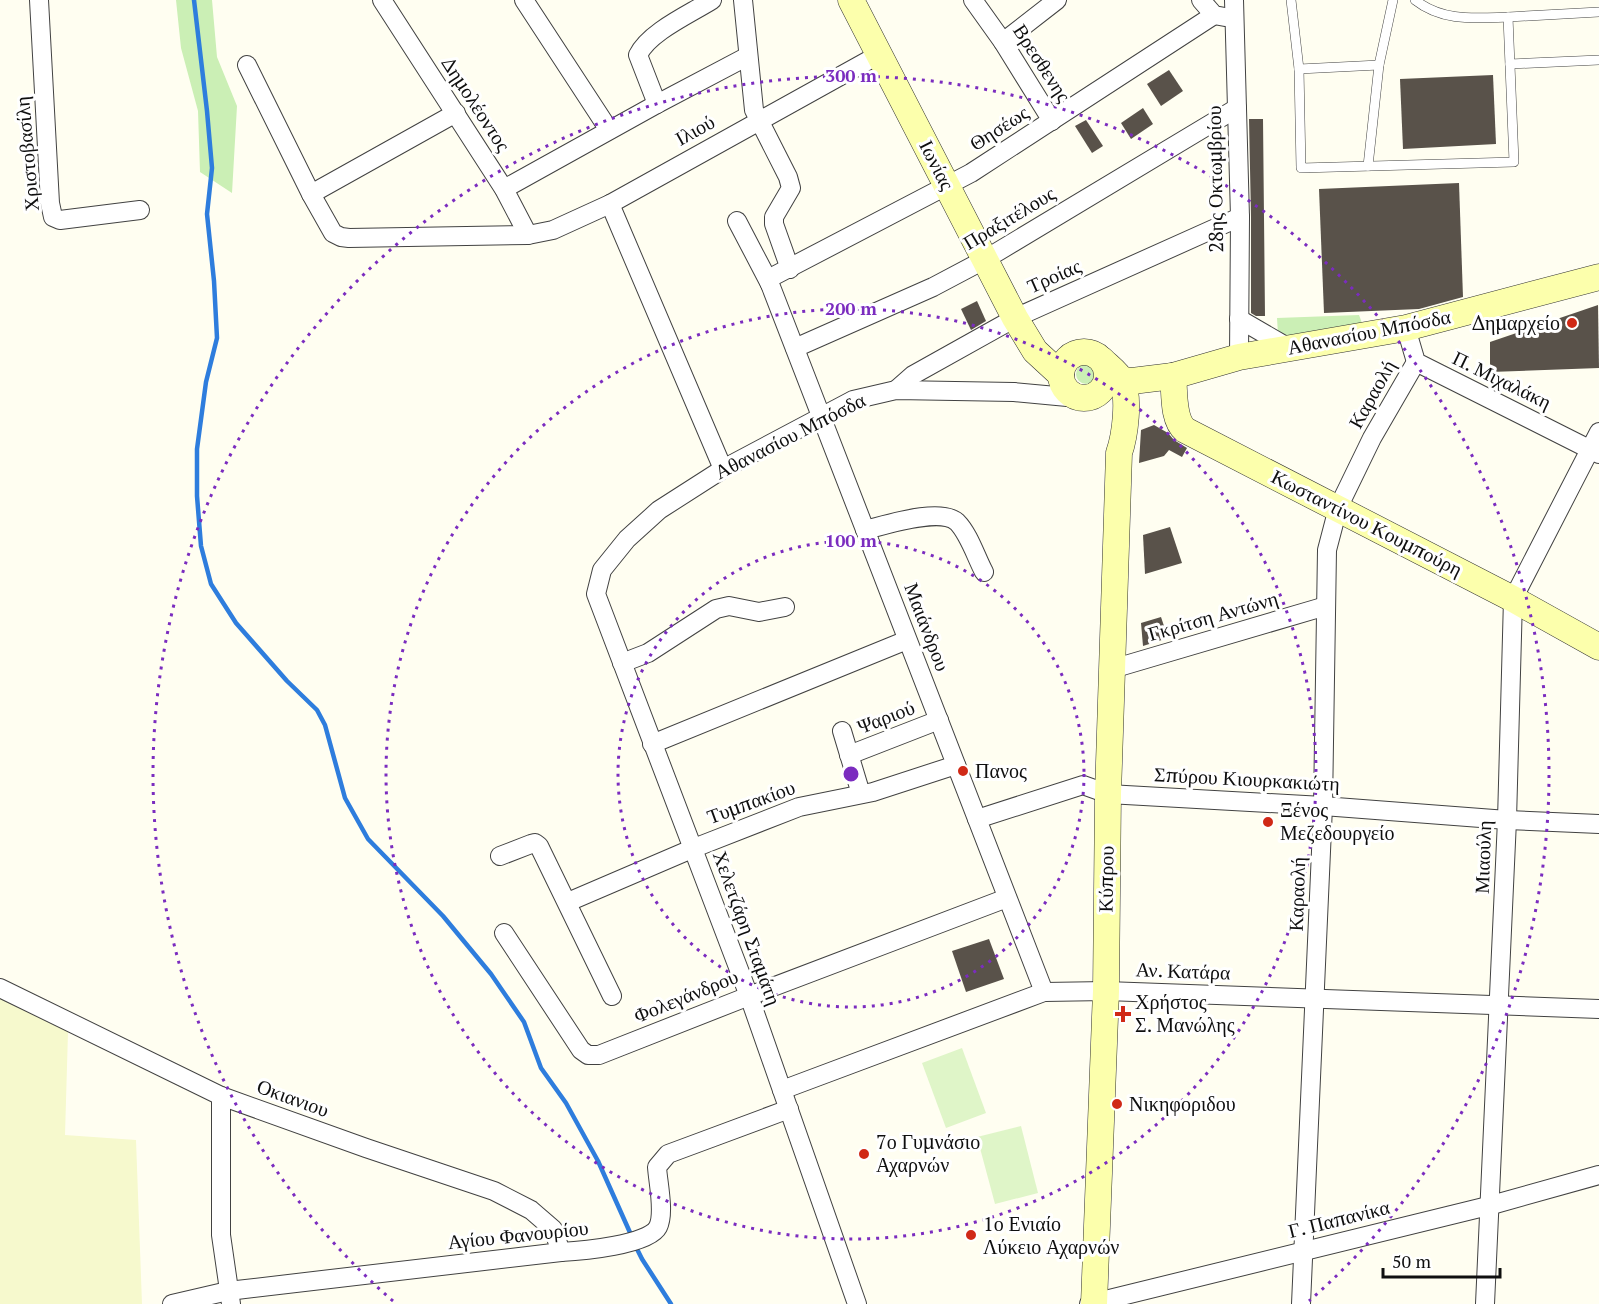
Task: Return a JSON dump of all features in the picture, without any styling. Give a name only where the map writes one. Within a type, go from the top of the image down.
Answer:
[{"type":"street","name":"Χριστοβασίλη","points":[[39,0],[50,203],[53,218],[60,220],[140,210]]},
{"type":"street","name":"Δημολέοντος","points":[[382,0],[504,189],[528,235]]},
{"type":"street","points":[[524,0],[609,130]]},
{"type":"street","points":[[657,104],[638,55],[641,48],[650,39],[712,0]]},
{"type":"street","points":[[743,0],[754,110],[788,177],[791,188],[774,217],[774,224],[790,269]]},
{"type":"street","name":"Ιωνίας","points":[[851,0],[984,260],[1035,351],[1061,375],[1065,388],[1071,395],[1103,396]]},
{"type":"street","name":"Βρεσθενης","points":[[973,0],[1003,42],[1052,121]]},
{"type":"street","points":[[1003,42],[1057,0]]},
{"type":"street","points":[[1201,0],[1214,15],[1234,19]]},
{"type":"street","name":"28ης Οκτωμβρίου","points":[[1234,0],[1240,217],[1239,357]]},
{"type":"street","name":"Θησέως","points":[[769,281],[948,186],[1214,15]]},
{"type":"street","name":"Ιλιού","points":[[311,194],[333,232],[341,237],[528,235],[553,230],[610,204],[880,54]]},
{"type":"street","points":[[504,189],[748,56]]},
{"type":"street","points":[[247,65],[311,194],[456,114]]},
{"type":"street","name":"Πραξιτέλους","points":[[795,348],[933,287],[984,260],[1237,108]]},
{"type":"street","points":[[610,204],[723,470]]},
{"type":"street","name":"Τροίας","points":[[896,390],[914,375],[1240,217]]},
{"type":"street","name":"Μαιάνδρου","points":[[737,221],[769,281],[1044,992]]},
{"type":"street","name":"Αθανασίου Μπόσδα","points":[[602,570],[627,539],[659,510],[723,470],[854,400],[896,390],[1103,396],[1150,391],[1173,376],[1239,357],[1406,328],[1599,277]]},
{"type":"street","points":[[1239,319],[1289,348]]},
{"type":"street","points":[[1019,325],[1058,348],[1094,356],[1107,371],[1107,383],[1099,393],[1103,396]]},
{"type":"street","points":[[1406,328],[1416,362]]},
{"type":"street","points":[[1061,375],[1063,366],[1069,358],[1077,354],[1094,356]]},
{"type":"street","name":"Κύπρου","points":[[1092,1303],[1106,991],[1108,794],[1119,453],[1111,411],[1103,396],[1094,356]]},
{"type":"street","name":"Π. Μιχαλάκη","points":[[1416,362],[1595,451]]},
{"type":"street","name":"Καραολή","points":[[1301,1304],[1323,806],[1328,550],[1338,508],[1372,438],[1416,362]]},
{"type":"street","name":"Αθανασίου Μπόσδα","points":[[1014,392],[1061,375]]},
{"type":"street","name":"Κωσταντίνου Κουμπούρη","points":[[1173,376],[1178,418],[1180,426],[1185,430],[1514,599],[1599,646]]},
{"type":"street","name":"Μιαούλη","points":[[1485,1304],[1507,820],[1514,599],[1595,451],[1599,432]]},
{"type":"street","points":[[865,530],[903,520],[950,517],[959,524],[984,572]]},
{"type":"street","name":"Χελετζάρη Σταμάτη","points":[[602,570],[596,594],[749,996],[857,1304]]},
{"type":"street","points":[[622,663],[648,653],[716,609],[729,606],[759,612],[785,607]]},
{"type":"street","name":"Γκρίτση Αντώνη","points":[[1112,669],[1326,606]]},
{"type":"street","points":[[652,744],[907,640]]},
{"type":"street","name":"Ψαριού","points":[[849,755],[939,720]]},
{"type":"street","points":[[842,731],[861,794]]},
{"type":"street","name":"Τυμπακίου","points":[[568,902],[694,848],[799,807],[888,788],[956,765]]},
{"type":"street","name":"Σπύρου Κιουρκακιώτη","points":[[977,819],[1083,785],[1108,794],[1599,824]]},
{"type":"street","points":[[500,856],[531,844],[540,846],[612,996]]},
{"type":"street","name":"Φολεγάνδρου","points":[[504,933],[581,1050],[588,1055],[599,1055],[1008,898]]},
{"type":"street","name":"Οκιανιου","points":[[0,988],[221,1096],[494,1191],[531,1210],[553,1230],[561,1252]]},
{"type":"street","name":"Αν. Κατάρα","points":[[782,1090],[1044,992],[1106,991],[1599,1009]]},
{"type":"street","points":[[221,1096],[221,1235],[230,1297]]},
{"type":"street","name":"Αγίου Φανουρίου","points":[[172,1304],[561,1252],[595,1250],[653,1235],[659,1226],[661,1207],[657,1167],[668,1154],[789,1109]]},
{"type":"street","name":"Γ. Παπανίκα","points":[[1092,1303],[1488,1206],[1599,1175]]},
{"type":"lane","points":[[1291,0],[1299,69],[1301,168],[1514,162],[1508,17]]},
{"type":"lane","points":[[1368,166],[1379,65],[1393,0]]},
{"type":"lane","points":[[1415,0],[1449,17],[1469,19],[1599,12]]},
{"type":"lane","points":[[1510,64],[1599,60]]},
{"type":"lane","points":[[1299,69],[1379,65]]},
{"type":"green space","points":[[176,0],[212,0],[217,57],[237,106],[232,193],[200,172],[198,111],[181,48]]},
{"type":"green space","points":[[1359,315],[1362,323],[1290,338],[1278,334],[1277,318]]},
{"type":"green space","points":[[1086,364],[1093,367],[1096,374],[1093,381],[1086,384],[1079,381],[1076,374],[1079,367]]},
{"type":"green space","points":[[0,997],[68,1032],[65,1135],[136,1140],[142,1304],[0,1304]]},
{"type":"green space","points":[[962,1048],[986,1113],[946,1128],[922,1063]]},
{"type":"green space","points":[[1021,1126],[1038,1193],[995,1204],[977,1137]]},
{"type":"building","points":[[1169,70],[1183,91],[1161,106],[1147,84]]},
{"type":"building","points":[[1493,75],[1496,144],[1403,149],[1400,79]]},
{"type":"building","points":[[1143,108],[1153,124],[1131,139],[1121,123]]},
{"type":"building","points":[[1249,119],[1263,119],[1265,316],[1256,316],[1251,313]]},
{"type":"building","points":[[1086,120],[1103,146],[1092,153],[1075,126]]},
{"type":"building","points":[[1459,183],[1463,297],[1419,309],[1324,313],[1319,189]]},
{"type":"building","points":[[977,301],[986,321],[971,330],[961,309]]},
{"type":"building","name":"Δημαρχείο","points":[[1598,305],[1599,368],[1490,372],[1490,342]]},
{"type":"building","points":[[1154,425],[1187,448],[1182,457],[1169,450],[1164,456],[1139,463],[1141,430]]},
{"type":"building","points":[[1170,527],[1182,563],[1145,574],[1143,535]]},
{"type":"building","points":[[1161,617],[1168,638],[1143,646],[1141,623]]},
{"type":"building","points":[[989,939],[1004,979],[966,992],[952,951]]},
{"type":"waterway","points":[[194,0],[212,168],[207,214],[217,338],[206,382],[197,449],[197,496],[201,546],[211,584],[236,623],[287,681],[317,710],[325,725],[345,798],[368,839],[443,916],[491,974],[524,1022],[541,1068],[566,1103],[598,1161],[632,1237]]},
{"type":"waterway","points":[[635,1245],[671,1304]]},
{"type":"place","name":"Δημαρχείο","points":[[1572,323]]},
{"type":"place","name":"Πανος","points":[[963,771]]},
{"type":"place","name":"Ξένος Μεζεδουργείο","points":[[1268,822]]},
{"type":"place","name":"Χρήστος Σ. Μανώλης","points":[[1123,1014]]},
{"type":"place","name":"Νικηφοριδου","points":[[1117,1104]]},
{"type":"place","name":"7ο Γυμνάσιο Αχαρνών","points":[[864,1154]]},
{"type":"place","name":"1ο Ενιαίο Λύκειο Αχαρνών","points":[[971,1235]]}]
